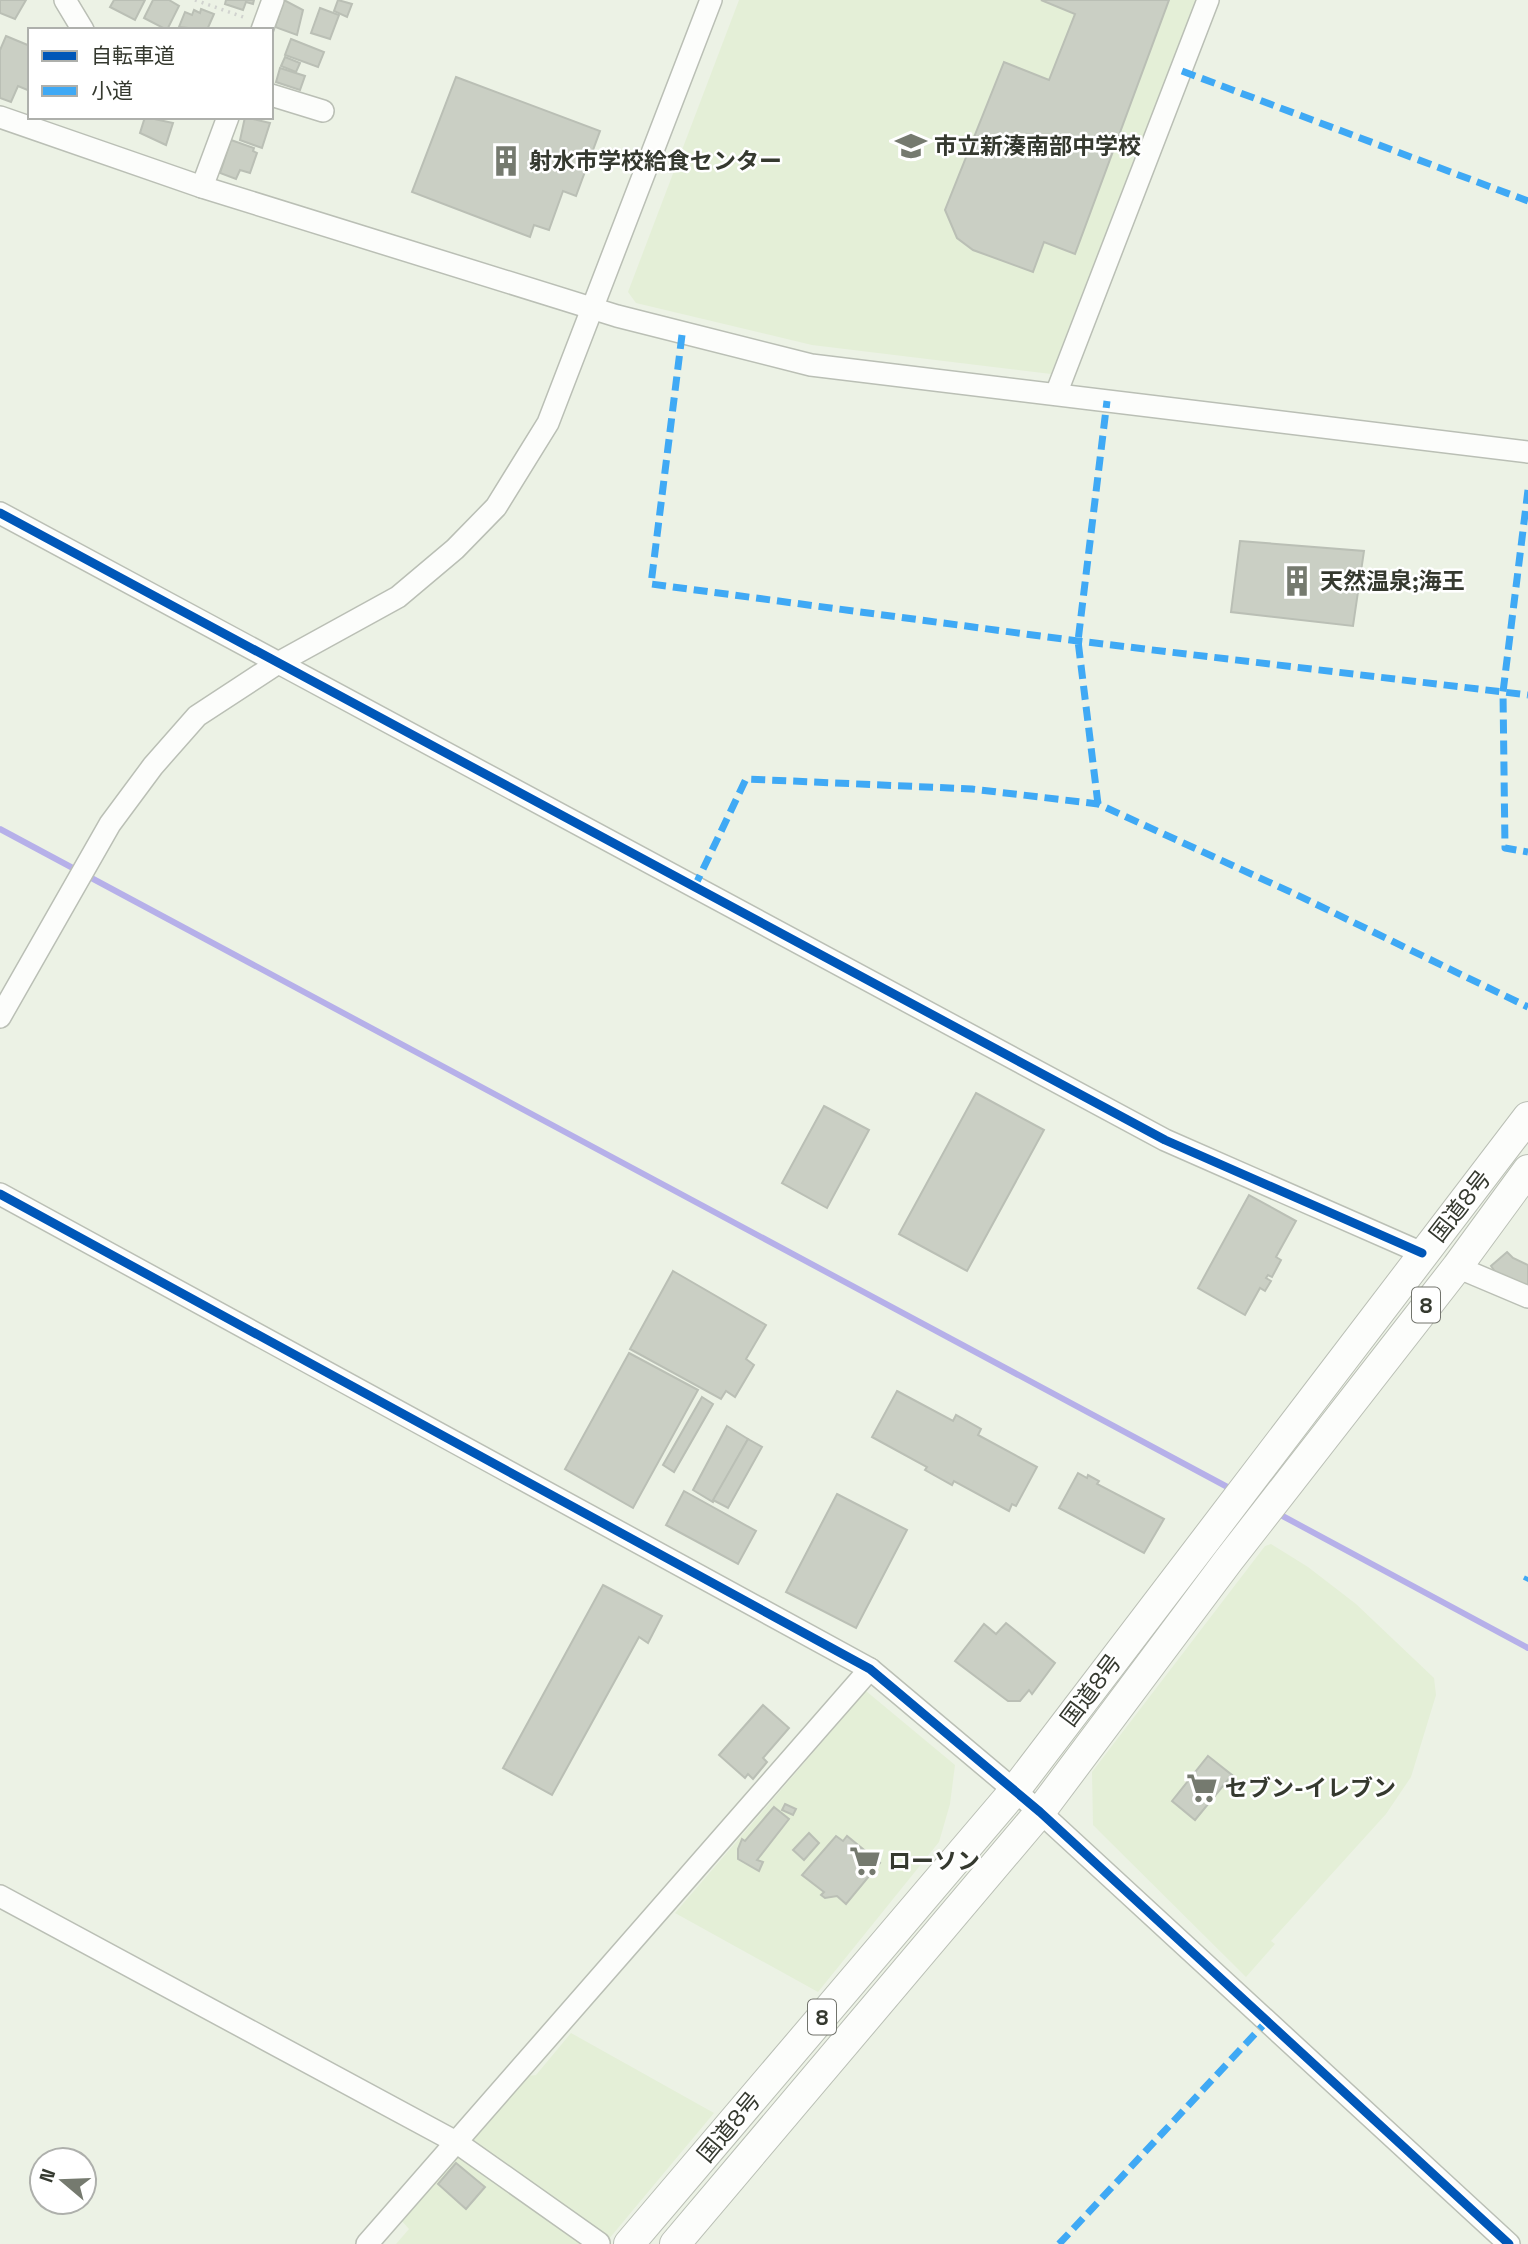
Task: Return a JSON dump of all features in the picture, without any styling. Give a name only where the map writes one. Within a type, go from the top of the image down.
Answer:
[{"type":"highway","name":"8","points":[[1496,1160],[1528,1109]]},
{"type":"highway","name":"国道8号","points":[[629,2244],[1015,1790],[1528,1117]]},
{"type":"highway","name":"国道8号","points":[[675,2244],[1040,1812],[1228,1561],[1458,1267],[1528,1170]]},
{"type":"street","points":[[65,0],[82,28]]},
{"type":"street","points":[[263,27],[273,0]]},
{"type":"street","points":[[0,1017],[64,909],[110,824],[153,766],[197,716],[278,663],[398,597],[455,549],[496,507],[548,423],[711,0]]},
{"type":"street","points":[[1056,394],[1208,0]]},
{"type":"street","points":[[273,95],[323,111]]},
{"type":"street","points":[[0,117],[202,187],[593,308],[682,335],[811,365],[1528,452]]},
{"type":"street","points":[[202,187],[227,119]]},
{"type":"street","points":[[0,513],[1164,1140],[1422,1253]]},
{"type":"street","points":[[0,1194],[870,1669],[1040,1812],[1509,2244]]},
{"type":"street","points":[[1458,1267],[1528,1297]]},
{"type":"street","points":[[368,2244],[870,1669]]},
{"type":"street","points":[[0,1896],[456,2142],[599,2243]]},
{"type":"path","points":[[195,0],[263,27]]},
{"type":"shaded area","name":"市立新湊南部中学校","points":[[739,0],[1196,0],[1051,374],[812,345],[636,303],[628,292]]},
{"type":"shaded area","points":[[1271,1544],[1308,1567],[1356,1604],[1434,1678],[1436,1695],[1411,1777],[1386,1814],[1271,1941],[1275,1944],[1246,1977],[1093,1825],[1092,1772],[1265,1546]]},
{"type":"shaded area","points":[[866,1691],[955,1765],[950,1804],[939,1842],[818,1992],[675,1913]]},
{"type":"shaded area","points":[[571,2033],[714,2113],[608,2240],[469,2143],[521,2077],[536,2075]]},
{"type":"shaded area","points":[[456,2154],[589,2244],[396,2244],[409,2229],[401,2220]]},
{"type":"building","points":[[0,0],[26,0],[15,19],[0,13]]},
{"type":"building","points":[[114,0],[145,0],[135,20],[110,7]]},
{"type":"building","points":[[153,0],[169,0],[179,6],[168,28],[144,18]]},
{"type":"building","points":[[226,0],[254,0],[253,4],[246,2],[243,10],[225,4]]},
{"type":"building","points":[[284,0],[303,10],[297,35],[275,27]]},
{"type":"building","points":[[338,0],[352,4],[347,17],[334,11]]},
{"type":"building","points":[[1041,0],[1169,0],[1075,254],[1044,242],[1033,272],[973,250],[957,238],[945,210],[1004,62],[1049,80],[1075,14]]},
{"type":"building","points":[[320,8],[339,15],[330,39],[311,33]]},
{"type":"building","points":[[201,9],[214,14],[208,28],[179,27],[185,12],[192,15],[194,10],[200,13]]},
{"type":"building","points":[[6,36],[28,45],[28,90],[18,86],[11,102],[0,98],[0,50]]},
{"type":"building","points":[[291,39],[324,52],[318,67],[285,55]]},
{"type":"building","points":[[285,57],[300,63],[296,72],[281,66]]},
{"type":"building","points":[[280,68],[305,76],[300,90],[276,82]]},
{"type":"building","name":"射水市学校給食センター","points":[[456,77],[600,131],[576,196],[563,191],[549,230],[534,225],[530,237],[412,192]]},
{"type":"building","points":[[144,119],[173,123],[166,145],[140,133]]},
{"type":"building","points":[[245,119],[270,123],[262,148],[240,140]]},
{"type":"building","points":[[231,140],[254,148],[253,151],[257,153],[250,173],[240,170],[236,179],[220,173]]},
{"type":"building","name":"天然温泉;海王","points":[[1240,541],[1364,551],[1353,626],[1231,612]]},
{"type":"building","points":[[976,1093],[1044,1130],[967,1271],[899,1234]]},
{"type":"building","points":[[824,1106],[869,1130],[827,1208],[782,1183]]},
{"type":"building","points":[[1249,1195],[1296,1221],[1276,1257],[1281,1260],[1272,1277],[1268,1275],[1266,1278],[1271,1281],[1265,1291],[1260,1288],[1245,1315],[1198,1288]]},
{"type":"building","points":[[1507,1252],[1528,1265],[1528,1287],[1496,1273],[1491,1266]]},
{"type":"building","points":[[673,1271],[766,1325],[746,1359],[754,1365],[735,1397],[726,1391],[721,1399],[630,1349]]},
{"type":"building","points":[[629,1353],[698,1390],[633,1508],[565,1469]]},
{"type":"building","points":[[897,1391],[953,1421],[956,1415],[981,1429],[978,1435],[1037,1467],[1016,1506],[1012,1504],[1009,1511],[954,1481],[952,1485],[925,1470],[927,1467],[872,1437]]},
{"type":"building","points":[[702,1397],[713,1404],[674,1472],[663,1465]]},
{"type":"building","points":[[727,1426],[748,1439],[713,1502],[693,1490]]},
{"type":"building","points":[[748,1439],[762,1447],[728,1508],[713,1500]]},
{"type":"building","points":[[1078,1473],[1087,1478],[1088,1475],[1099,1481],[1097,1484],[1164,1519],[1144,1553],[1059,1508]]},
{"type":"building","points":[[684,1491],[756,1531],[738,1564],[666,1525]]},
{"type":"building","points":[[837,1494],[907,1530],[856,1628],[786,1592]]},
{"type":"building","points":[[603,1585],[662,1616],[648,1643],[639,1637],[552,1795],[503,1768]]},
{"type":"building","points":[[1006,1623],[1055,1663],[1032,1694],[1029,1690],[1020,1701],[1008,1701],[955,1661],[984,1624],[996,1634]]},
{"type":"building","points":[[763,1705],[789,1728],[763,1758],[767,1762],[753,1779],[748,1774],[745,1778],[719,1755]]},
{"type":"building","name":"セブン-イレブン","points":[[1208,1756],[1232,1775],[1195,1820],[1172,1801]]},
{"type":"building","points":[[785,1804],[796,1809],[793,1815],[782,1810]]},
{"type":"building","points":[[774,1807],[789,1819],[757,1860],[763,1862],[759,1871],[738,1859],[738,1849],[742,1839],[745,1841]]},
{"type":"building","points":[[809,1833],[819,1843],[804,1860],[793,1850]]},
{"type":"building","points":[[836,1836],[843,1841],[847,1836],[880,1863],[846,1904],[837,1896],[825,1898],[821,1895],[824,1892],[802,1875]]},
{"type":"building","points":[[456,2163],[485,2187],[466,2209],[438,2184]]},
{"type":"waterway","points":[[0,829],[1233,1490]]},
{"type":"waterway","points":[[1277,1513],[1528,1648]]},
{"type":"marked path","points":[[1182,71],[1528,201]]},
{"type":"marked path","points":[[682,335],[651,584],[1078,641],[1528,695]]},
{"type":"marked path","points":[[1098,804],[1078,641],[1107,401]]},
{"type":"marked path","points":[[1528,490],[1503,692],[1505,848],[1528,852]]},
{"type":"marked path","points":[[694,888],[746,779],[972,789],[1098,804],[1295,894],[1528,1007]]},
{"type":"marked path","points":[[1526,1581],[1528,1577]]},
{"type":"marked path","points":[[1059,2244],[1267,2021]]},
{"type":"cycle path","points":[[0,513],[1165,1140],[1422,1253]]},
{"type":"cycle path","points":[[0,1194],[870,1669],[1040,1812],[1509,2244]]},
{"type":"place","name":"市立新湊南部中学校","points":[[911,146]]},
{"type":"place","name":"射水市学校給食センター","points":[[506,161]]},
{"type":"place","name":"天然温泉;海王","points":[[1297,581]]},
{"type":"place","name":"セブン-イレブン","points":[[1202,1788]]},
{"type":"place","name":"ローソン","points":[[865,1861]]}]
